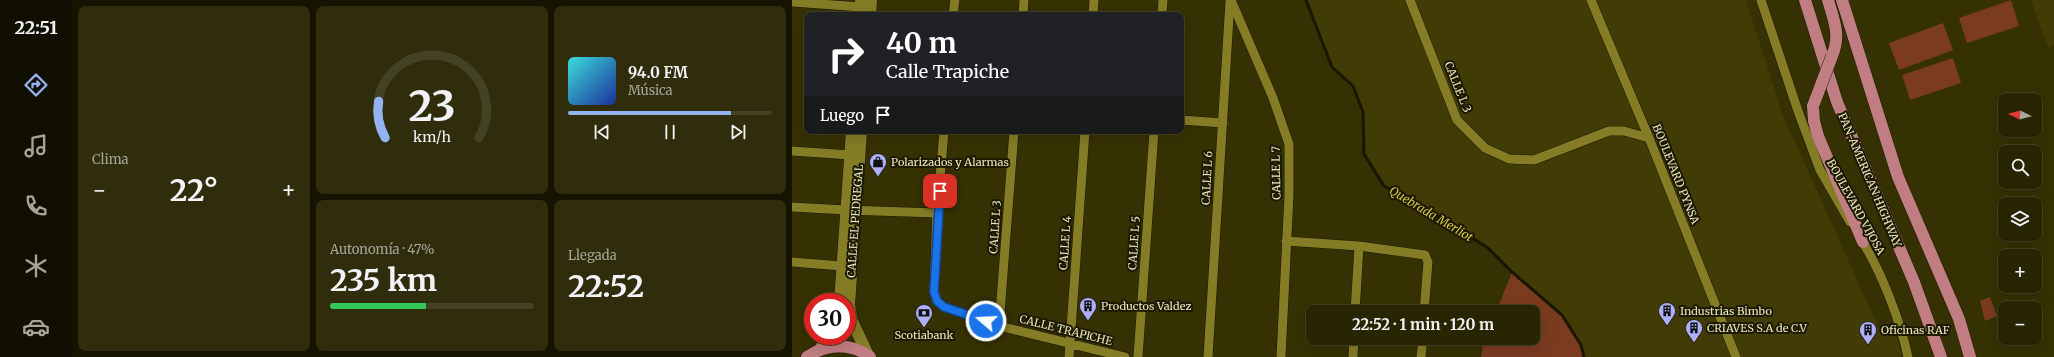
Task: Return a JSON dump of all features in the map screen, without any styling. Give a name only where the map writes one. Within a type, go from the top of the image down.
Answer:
[{"type":"main road","points":[[870,12],[872,0]]},
{"type":"main road","name":"PAN-AMERICAN HIGHWAY","points":[[1805,0],[1837,102],[1914,282],[1941,357]]},
{"type":"main road","points":[[1828,0],[1837,31],[1838,43],[1813,106],[1814,121],[1818,136],[1863,242]]},
{"type":"main road","points":[[1842,0],[1898,177],[1959,319],[1970,357]]},
{"type":"main road","name":"CALLE EL PEDREGAL","points":[[852,134],[850,155],[850,305],[852,320],[869,356]]},
{"type":"main road","name":"CALLE EL PEDREGAL","points":[[840,293],[842,266],[851,211],[861,134]]},
{"type":"main road","points":[[820,350],[822,345]]},
{"type":"main road","points":[[807,357],[832,346],[844,346],[869,356]]},
{"type":"street","points":[[953,12],[955,0]]},
{"type":"street","points":[[1023,12],[1024,0]]},
{"type":"street","points":[[1093,12],[1094,0]]},
{"type":"street","points":[[1162,12],[1163,0]]},
{"type":"street","name":"CALLE L 6","points":[[1208,357],[1230,0]]},
{"type":"street","name":"CALLE L 7","points":[[1230,0],[1273,98],[1289,144],[1290,165],[1281,357]]},
{"type":"street","name":"CALLE L 3","points":[[1410,0],[1457,120],[1484,148],[1509,159],[1534,160],[1609,131],[1624,131],[1649,138]]},
{"type":"street","name":"BOULEVARD PYNSA","points":[[1591,0],[1649,138],[1736,357]]},
{"type":"street","name":"BOULEVARD VIJOSA","points":[[1761,0],[1798,111],[1820,170],[1840,207],[1863,242],[1890,301],[1904,339],[1908,357]]},
{"type":"street","points":[[792,2],[861,7]]},
{"type":"street","points":[[1184,120],[1223,123]]},
{"type":"street","name":"CALLE TRAPICHE","points":[[944,134],[937,213],[934,292],[937,301],[944,307],[999,326],[1070,342],[1125,357]]},
{"type":"street","name":"CALLE L 3","points":[[999,326],[1014,134]]},
{"type":"street","name":"CALLE L 4","points":[[1069,357],[1085,134]]},
{"type":"street","name":"CALLE L 5","points":[[1138,357],[1154,134]]},
{"type":"street","points":[[792,151],[850,155]]},
{"type":"street","points":[[792,207],[851,211],[937,213]]},
{"type":"street","points":[[1286,241],[1359,246],[1425,255],[1428,262],[1425,305]]},
{"type":"street","points":[[1355,305],[1359,246]]},
{"type":"street","points":[[792,262],[842,266]]},
{"type":"street","points":[[1353,357],[1354,345]]},
{"type":"street","points":[[1421,357],[1422,345]]},
{"type":"shaded area","points":[[1306,0],[1746,0],[1782,113],[1881,333],[1894,329],[1902,357],[1584,357],[1581,345],[1562,315],[1512,272],[1488,248],[1424,207],[1384,186],[1364,154],[1363,112],[1353,86],[1332,67]]},
{"type":"shaded area","points":[[2011,0],[2019,26],[1967,43],[1959,18]]},
{"type":"shaded area","points":[[2031,0],[2054,0],[2054,45],[2048,48]]},
{"type":"shaded area","points":[[1943,23],[1953,50],[1899,70],[1889,43]]},
{"type":"shaded area","points":[[1953,58],[1961,83],[1910,100],[1902,75]]},
{"type":"shaded area","points":[[1512,272],[1555,309],[1572,331],[1579,343],[1584,357],[1481,357],[1483,345],[1540,345],[1540,305],[1499,305]]},
{"type":"shaded area","points":[[1990,297],[1997,316],[1985,321],[1980,301]]},
{"type":"waterway","name":"Quebrada Merliot","points":[[1306,0],[1332,67],[1353,86],[1363,112],[1364,154],[1384,186],[1424,207],[1488,248],[1512,272],[1562,315],[1581,345],[1584,357]]},
{"type":"place","name":"Polarizados y Alarmas","points":[[878,177]]},
{"type":"place","name":"Productos Valdez","points":[[1088,321]]},
{"type":"place","name":"Industrias Bimbo","points":[[1667,326]]},
{"type":"place","name":"Scotiabank","points":[[924,328]]},
{"type":"place","name":"CRIAVES S.A de C.V","points":[[1694,343]]},
{"type":"place","name":"Oficinas RAF","points":[[1868,345]]},
{"type":"route","points":[[940,191],[937,213],[934,292],[937,301],[944,307],[986,321]]}]
